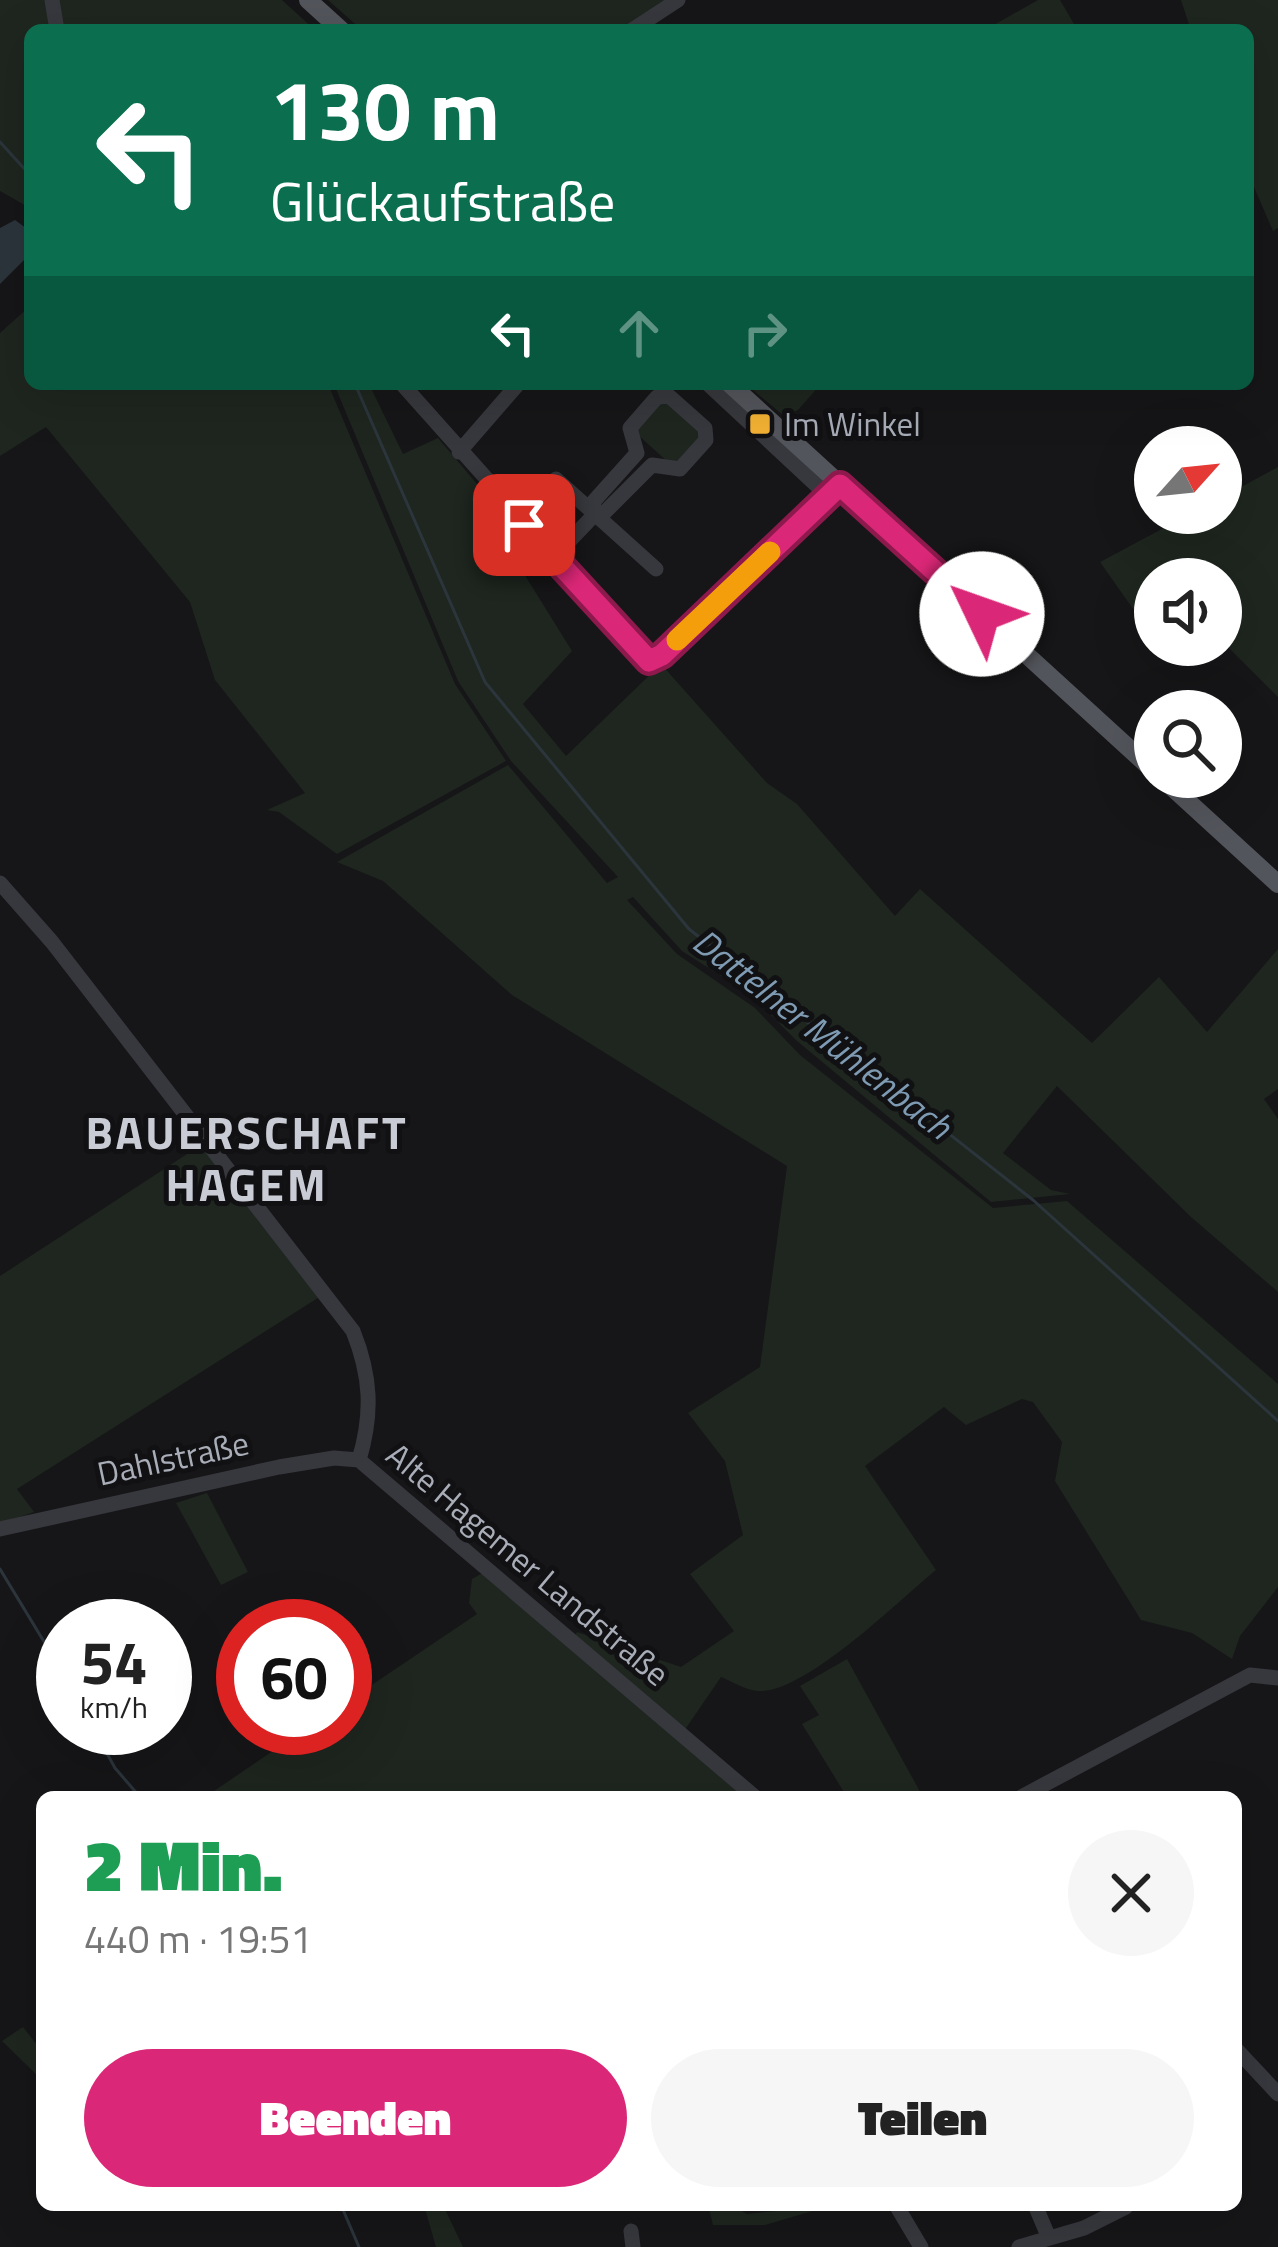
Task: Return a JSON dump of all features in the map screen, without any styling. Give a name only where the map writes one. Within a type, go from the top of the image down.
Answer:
[{"type":"main road","points":[[308,0],[334,24]]},
{"type":"main road","points":[[736,390],[834,491],[1134,753]]},
{"type":"main road","points":[[1184,798],[1278,884]]},
{"type":"street","points":[[643,24],[679,0]]},
{"type":"street","points":[[407,390],[649,661],[662,655],[834,491],[715,390]]},
{"type":"street","points":[[459,452],[513,390]]},
{"type":"street","points":[[687,412],[705,390]]},
{"type":"street","points":[[554,557],[652,465],[676,471],[706,440],[705,428],[668,396],[657,397],[630,428],[637,453],[594,501],[596,513]]},
{"type":"street","points":[[556,478],[656,569]]},
{"type":"street","name":"Alte Hagemer Landstraße","points":[[0,883],[52,942],[353,1331],[367,1365],[370,1410],[359,1460],[748,1791]]},
{"type":"street","name":"Dahlstraße","points":[[0,1529],[279,1467],[334,1458],[359,1460]]},
{"type":"street","points":[[1033,1791],[1250,1675],[1278,1678]]},
{"type":"street","points":[[1242,2060],[1278,2094]]},
{"type":"street","points":[[900,2211],[921,2247]]},
{"type":"street","points":[[1038,2211],[1049,2238]]},
{"type":"street","points":[[1018,2247],[1084,2228],[1118,2211]]},
{"type":"street","points":[[1084,2228],[1092,2247]]},
{"type":"shaded area","points":[[0,0],[48,0],[54,24],[24,24],[24,205],[0,191]]},
{"type":"shaded area","points":[[55,0],[282,0],[308,24],[59,24]]},
{"type":"shaded area","points":[[328,0],[666,0],[629,24],[355,24]]},
{"type":"shaded area","points":[[1038,0],[1060,0],[1074,24],[996,24]]},
{"type":"shaded area","points":[[1181,0],[1278,0],[1278,228],[1273,231],[1254,187],[1254,24],[1189,24]]},
{"type":"shaded area","points":[[15,220],[24,227],[24,260],[0,284],[0,228]]},
{"type":"shaded area","points":[[24,311],[24,390],[331,390],[455,684],[506,761],[337,854],[279,812],[267,810],[305,793],[215,680],[190,602],[46,427],[0,456],[0,333]]},
{"type":"shaded area","points":[[337,390],[372,390],[403,454],[438,438],[510,523],[500,535],[572,651],[523,704],[566,756],[661,664],[767,783],[797,804],[895,916],[920,889],[1092,1043],[1159,977],[1207,1032],[1278,949],[1278,1089],[1264,1099],[1278,1119],[1278,1292],[1191,1217],[1057,1086],[1003,1153],[1051,1190],[1070,1194],[991,1202],[797,1041],[751,995],[682,951],[633,897],[627,900],[677,954],[755,1008],[800,1055],[993,1208],[1067,1201],[1278,1384],[1278,1587],[1240,1636],[1232,1659],[1192,1633],[1141,1620],[1055,1481],[1062,1442],[1033,1402],[1022,1399],[966,1425],[944,1407],[865,1466],[936,1570],[850,1644],[799,1678],[757,1691],[721,1677],[684,1731],[574,1637],[577,1632],[681,1667],[734,1631],[690,1574],[743,1535],[725,1461],[688,1413],[760,1367],[787,1166],[512,995],[383,881],[337,862],[508,765],[607,883],[618,877],[511,761],[458,681]]},
{"type":"shaded area","points":[[753,390],[816,390],[798,410],[784,416]]},
{"type":"shaded area","points":[[668,403],[699,431],[700,440],[677,463],[669,463],[638,435],[638,426],[659,404]]},
{"type":"shaded area","points":[[1278,467],[1278,697],[1242,661],[1242,558],[1134,558],[1134,610],[1100,562],[1153,534],[1242,534],[1242,487]]},
{"type":"shaded area","points":[[204,1143],[321,1296],[17,1489],[34,1512],[0,1524],[0,1276]]},
{"type":"shaded area","points":[[207,1493],[248,1572],[221,1585],[176,1503]]},
{"type":"shaded area","points":[[486,1571],[739,1791],[214,1791],[267,1755],[372,1755],[372,1685],[477,1614],[469,1603],[472,1579]]},
{"type":"shaded area","points":[[847,1659],[920,1791],[843,1791],[802,1724],[819,1715],[800,1686]]},
{"type":"shaded area","points":[[23,2027],[36,2044],[36,2074],[2,2041]]},
{"type":"shaded area","points":[[426,2211],[446,2211],[463,2247],[436,2247]]},
{"type":"shaded area","points":[[710,2211],[813,2211],[765,2225],[713,2225]]},
{"type":"waterway","name":"Dattelner Mühlenbach","points":[[0,142],[24,168]]},
{"type":"waterway","name":"Dattelner Mühlenbach","points":[[358,390],[485,682],[689,929],[1033,1200],[1278,1421]]},
{"type":"waterway","points":[[0,1569],[36,1628]]},
{"type":"waterway","points":[[108,1755],[135,1791]]},
{"type":"waterway","points":[[344,2211],[359,2247]]},
{"type":"slow traffic","points":[[677,640],[770,552]]},
{"type":"place","name":"Im Winkel","points":[[760,424]]},
{"type":"district","name":"BAUERSCHAFT HAGEM","points":[[247,1158]]},
{"type":"route","points":[[524,525],[649,661],[662,655],[840,485],[982,614]]}]
